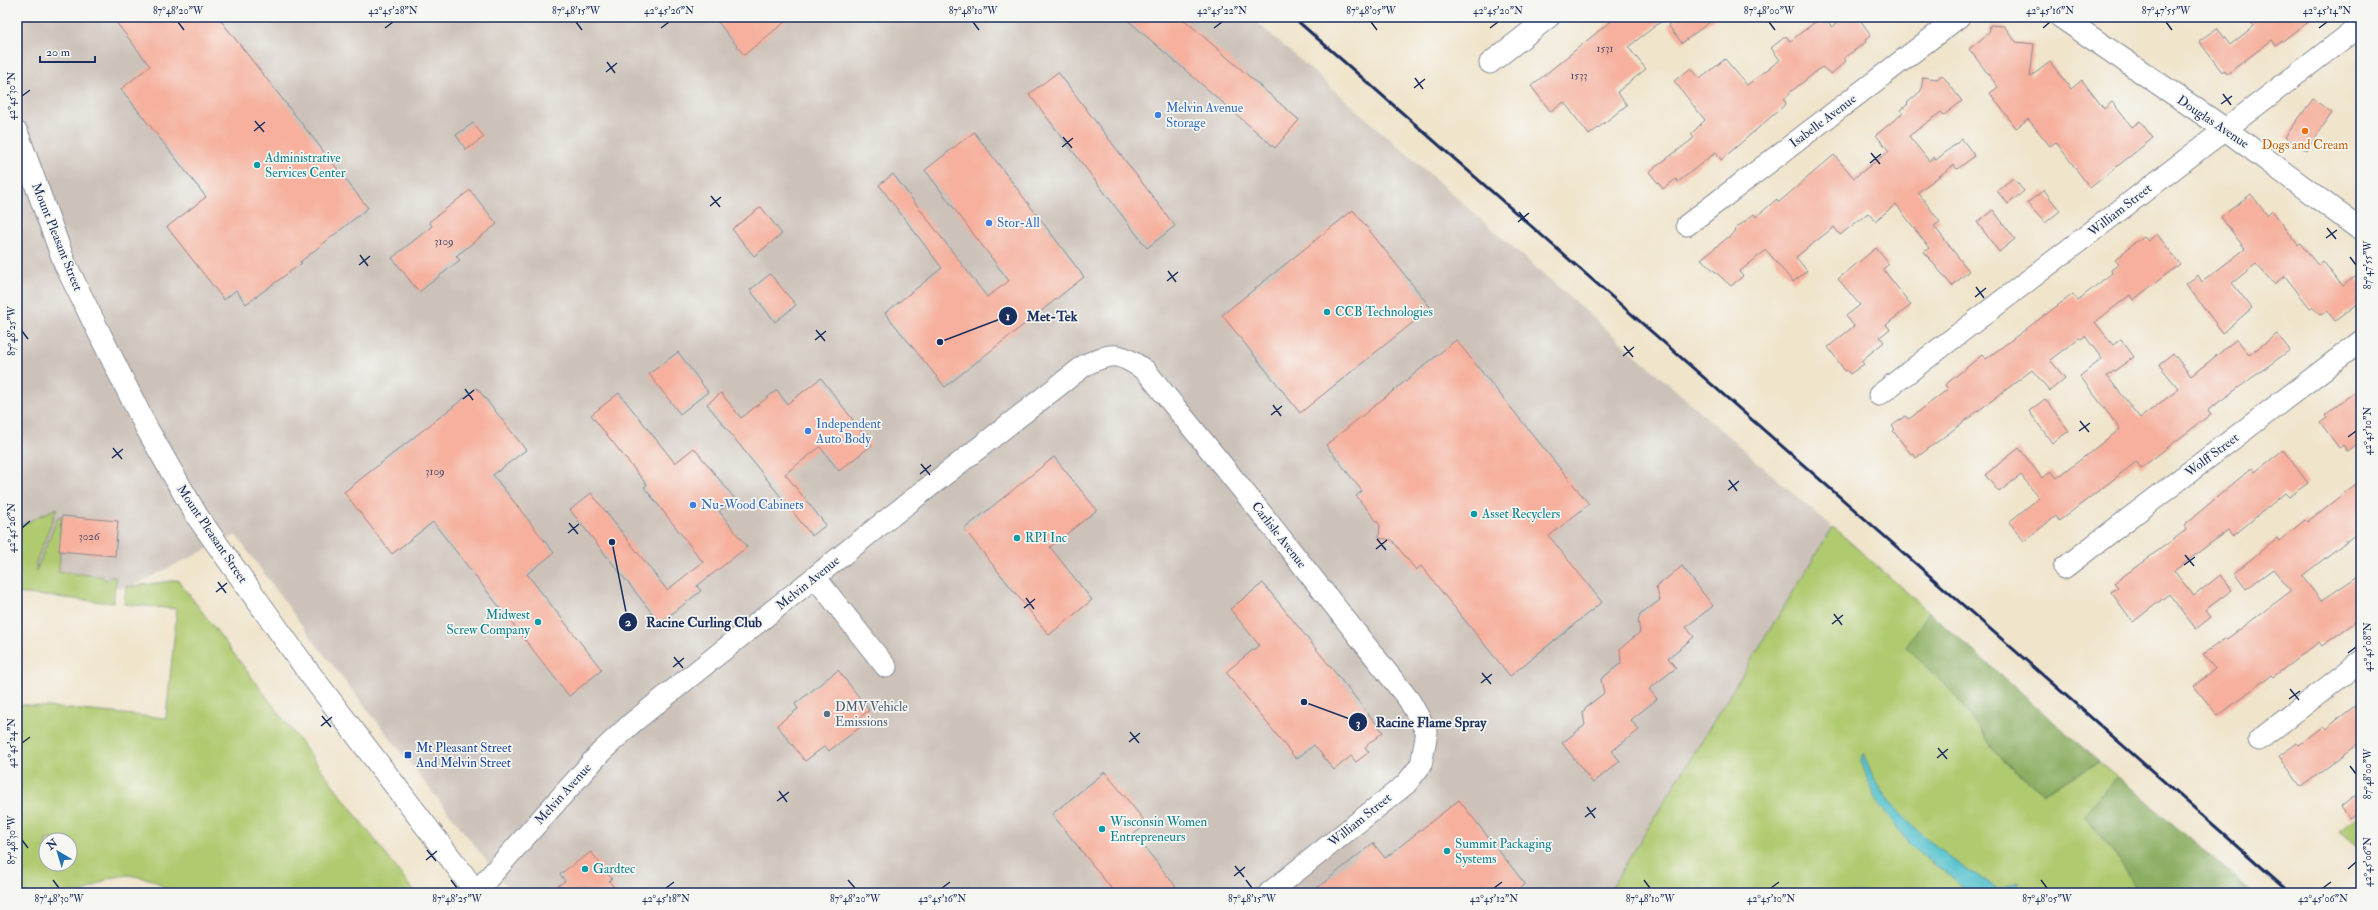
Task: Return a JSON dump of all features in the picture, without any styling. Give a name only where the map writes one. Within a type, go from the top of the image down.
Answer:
[{"type":"street","points":[[1490,63],[1549,17]]},
{"type":"street","name":"Isabelle Avenue","points":[[1687,225],[1959,17]]},
{"type":"street","name":"Douglas Avenue","points":[[2061,17],[2224,129],[2361,230]]},
{"type":"street","name":"William Street","points":[[1879,395],[2361,25]]},
{"type":"street","name":"Mount Pleasant Street","points":[[17,133],[65,264],[146,427],[196,516],[307,670],[476,893]]},
{"type":"street","name":"Wolff Street","points":[[2064,568],[2361,341]]},
{"type":"street","name":"Melvin Avenue","points":[[476,893],[601,752],[632,723],[815,577],[1086,365],[1100,358],[1115,355]]},
{"type":"street","name":"Carlisle Avenue","points":[[1115,355],[1130,360],[1146,371],[1258,509],[1409,700],[1427,732]]},
{"type":"street","points":[[815,577],[886,667]]},
{"type":"street","points":[[2259,740],[2361,662]]},
{"type":"street","name":"William Street","points":[[1269,893],[1406,784],[1421,765],[1427,732]]},
{"type":"shaded area","points":[[17,17],[1251,17],[2099,762],[2253,893],[512,893],[312,639],[236,535],[128,588],[32,580],[17,572]]},
{"type":"green space","points":[[57,508],[36,563],[36,571],[58,517],[62,516],[59,572],[102,576],[106,581],[110,577],[116,577],[113,603],[17,593],[17,527]]},
{"type":"green space","points":[[1833,527],[1929,612],[1907,647],[1953,693],[2002,760],[2044,793],[2099,762],[2117,776],[2084,815],[2124,866],[2138,893],[1608,893]]},
{"type":"green space","points":[[178,580],[415,893],[173,893],[153,880],[129,875],[109,878],[83,893],[17,893],[17,704],[166,718],[177,609],[124,604],[126,587]]},
{"type":"green space","points":[[1929,612],[2099,762],[2044,793],[2002,760],[1953,693],[1906,647]]},
{"type":"green space","points":[[2117,776],[2253,893],[2138,893],[2124,866],[2084,815]]},
{"type":"green space","points":[[2361,815],[2361,849],[2340,831]]},
{"type":"water","points":[[1863,753],[1880,789],[1905,819],[1950,857],[1999,889],[2018,881],[2017,893],[1971,893],[1910,845],[1874,797],[1861,761]]},
{"type":"building","name":"Administrative Services Center","points":[[112,17],[218,17],[368,208],[300,262],[302,263],[246,304],[236,290],[224,300],[167,227],[206,197],[121,89],[150,66]]},
{"type":"building","points":[[714,17],[791,17],[744,55]]},
{"type":"building","points":[[1124,17],[1181,17],[1299,120],[1275,148]]},
{"type":"building","points":[[1616,17],[1667,17],[1628,47],[1646,69],[1617,92],[1627,105],[1589,135],[1564,102],[1551,112],[1531,86]]},
{"type":"building","points":[[1678,17],[1716,17],[1682,43],[1668,25]]},
{"type":"building","points":[[1822,17],[1832,27],[1845,17],[1858,17],[1871,35],[1865,40],[1866,42],[1844,58],[1846,61],[1831,74],[1822,67],[1789,93],[1790,94],[1784,99],[1786,104],[1721,160],[1716,152],[1678,182],[1676,179],[1663,189],[1649,172],[1694,138],[1691,134],[1705,120],[1674,81],[1691,68],[1700,79],[1725,59],[1747,85],[1780,60],[1771,48],[1786,36],[1790,41]]},
{"type":"building","points":[[2246,17],[2314,17],[2276,46],[2272,40],[2227,74],[2224,70],[2222,72],[2199,41],[2217,28],[2230,45],[2254,26]]},
{"type":"building","points":[[1990,25],[2004,26],[2016,42],[2034,44],[2030,77],[2050,62],[2071,89],[2082,80],[2104,109],[2112,102],[2132,127],[2140,121],[2153,138],[2090,188],[2056,142],[2050,146],[2028,119],[2016,128],[1990,93],[1998,87],[1969,49],[1989,33]]},
{"type":"building","points":[[1058,72],[1175,226],[1147,248],[1029,94]]},
{"type":"building","points":[[1942,75],[1962,101],[1944,115],[1941,112],[1909,136],[1929,161],[1934,157],[1936,160],[1962,139],[1975,156],[1957,169],[1954,165],[1918,192],[1940,222],[1934,226],[1969,271],[1952,286],[1924,252],[1929,248],[1896,204],[1875,221],[1868,213],[1840,235],[1834,227],[1796,257],[1807,271],[1793,282],[1766,250],[1739,272],[1743,276],[1731,286],[1701,259],[1736,231],[1735,229],[1754,214],[1756,217],[1777,199],[1779,202],[1834,155],[1854,178],[1889,151],[1876,135],[1903,113],[1901,110],[1921,91],[1923,77],[1937,79]]},
{"type":"building","name":"Dogs and Cream","points":[[2313,99],[2332,113],[2306,151],[2285,137]]},
{"type":"building","points":[[473,123],[484,137],[466,150],[456,135]]},
{"type":"building","points":[[974,132],[1084,277],[945,387],[885,313],[942,268],[879,185],[893,174],[987,297],[1009,281],[925,170]]},
{"type":"building","points":[[2013,178],[2024,191],[2008,204],[1997,191]]},
{"type":"building","points":[[470,190],[497,224],[456,256],[460,260],[419,292],[392,258],[432,226],[429,222]]},
{"type":"building","points":[[2044,190],[2060,211],[2045,223],[2027,203]]},
{"type":"building","points":[[2251,194],[2267,215],[2272,210],[2298,245],[2300,243],[2316,263],[2319,265],[2323,261],[2342,286],[2355,277],[2361,285],[2361,301],[2335,321],[2327,311],[2321,315],[2312,307],[2310,308],[2285,276],[2274,284],[2256,264],[2232,283],[2252,308],[2223,333],[2186,284],[2198,275],[2202,282],[2245,249],[2221,217]]},
{"type":"building","points":[[761,207],[782,234],[754,256],[732,229]]},
{"type":"building","name":"CCB Technologies","points":[[1353,210],[1431,308],[1300,413],[1222,315]]},
{"type":"building","points":[[1993,210],[2015,239],[1999,252],[1977,222]]},
{"type":"building","points":[[2157,234],[2180,264],[2133,300],[2130,295],[2095,322],[2113,345],[2121,339],[2134,357],[2107,376],[2140,418],[2179,389],[2159,365],[2173,353],[2191,376],[2237,339],[2249,355],[2277,334],[2290,350],[2208,410],[2211,414],[2141,468],[2136,462],[2059,521],[2056,516],[2024,541],[2009,522],[2039,498],[2021,475],[1999,492],[1985,475],[2019,448],[2042,478],[2051,471],[2057,478],[2120,429],[2080,376],[2102,359],[2085,336],[2081,339],[2079,338],[2050,360],[2065,378],[2050,391],[2032,370],[1916,458],[1913,453],[1911,454],[1893,431],[1895,429],[1892,426],[1905,416],[1909,419],[1948,389],[1945,385],[1982,355],[1986,359],[2073,294],[2078,300],[2112,273],[2111,270],[2119,264],[2115,260],[2133,244],[2144,236],[2148,241]]},
{"type":"building","points":[[1876,248],[1889,264],[1883,269],[1911,305],[1886,325],[1890,329],[1880,337],[1884,342],[1861,361],[1864,364],[1850,374],[1847,370],[1845,371],[1828,347],[1854,326],[1846,316],[1860,305],[1838,279]]},
{"type":"building","points":[[770,274],[796,305],[775,322],[750,290]]},
{"type":"building","name":"Asset Recyclers","points":[[1456,340],[1589,504],[1549,536],[1602,602],[1510,676],[1421,566],[1416,570],[1392,540],[1379,538],[1380,525],[1356,496],[1362,491],[1326,445]]},
{"type":"building","points":[[678,352],[708,392],[680,414],[649,374]]},
{"type":"building","name":"Independent Auto Body","points":[[821,378],[872,445],[839,471],[820,447],[785,474],[826,525],[812,536],[707,404],[721,393],[741,418],[777,390],[787,404]]},
{"type":"building","points":[[2361,387],[2361,442],[2348,452],[2343,445],[2339,448],[2320,422],[2327,417],[2325,415]]},
{"type":"building","points":[[477,388],[526,450],[493,475],[554,553],[527,574],[602,670],[569,696],[433,522],[392,554],[344,492]]},
{"type":"building","points":[[619,393],[675,463],[694,448],[735,499],[719,511],[747,547],[697,586],[701,591],[660,623],[570,510],[591,493],[667,590],[703,562],[644,487],[647,485],[591,415]]},
{"type":"building","points":[[2045,399],[2069,431],[2052,443],[2029,411]]},
{"type":"building","points":[[2283,450],[2308,483],[2289,497],[2285,493],[2233,536],[2228,530],[2174,571],[2194,596],[2220,575],[2232,590],[2205,610],[2211,617],[2196,629],[2169,594],[2133,622],[2111,592],[2118,587],[2114,583],[2186,530],[2184,525],[2252,468],[2255,472]]},
{"type":"building","name":"RPI Inc","points":[[1054,457],[1097,510],[1050,547],[1092,600],[1049,635],[964,529]]},
{"type":"building","points":[[2361,480],[2361,530],[2302,576],[2321,601],[2361,574],[2361,618],[2322,646],[2319,642],[2273,677],[2271,675],[2218,716],[2194,686],[2215,669],[2203,654],[2226,638],[2227,639],[2291,591],[2273,569],[2246,589],[2234,573],[2277,538],[2279,541],[2305,520],[2307,522]]},
{"type":"building","points":[[62,516],[118,521],[115,556],[59,551]]},
{"type":"building","points":[[1682,566],[1713,606],[1686,627],[1694,637],[1668,658],[1676,668],[1649,689],[1657,699],[1631,720],[1639,730],[1612,751],[1620,761],[1593,783],[1562,743],[1585,725],[1583,714],[1585,708],[1604,693],[1601,679],[1621,663],[1620,649],[1640,632],[1638,621],[1640,615],[1660,600],[1656,587]]},
{"type":"building","points":[[1263,583],[1383,732],[1365,747],[1369,752],[1356,762],[1351,756],[1334,770],[1314,745],[1296,759],[1226,672],[1259,645],[1230,609]]},
{"type":"building","name":"DMV Vehicle Emissions","points":[[838,670],[869,710],[858,719],[863,725],[829,751],[825,746],[805,761],[777,725],[798,709],[795,704]]},
{"type":"building","points":[[2361,701],[2361,742],[2301,787],[2279,756],[2297,743],[2299,745],[2323,726],[2326,729]]},
{"type":"building","name":"Wisconsin Women Entrepreneurs","points":[[1105,772],[1147,824],[1134,834],[1181,893],[1115,893],[1052,814]]},
{"type":"building","points":[[2361,791],[2361,811],[2350,819],[2341,807]]},
{"type":"building","name":"Summit Packaging Systems","points":[[1459,800],[1525,884],[1513,893],[1311,893],[1373,843],[1385,858]]},
{"type":"building","name":"Gardtec","points":[[591,852],[612,879],[609,881],[618,893],[548,893],[565,881],[560,874]]},
{"type":"railway","points":[[1293,17],[2291,893]]},
{"type":"place","name":"Melvin Avenue Storage","points":[[1158,115]]},
{"type":"place","name":"Dogs and Cream","points":[[2305,131]]},
{"type":"place","name":"Administrative Services Center","points":[[257,165]]},
{"type":"place","name":"Stor-All","points":[[989,223]]},
{"type":"place","name":"CCB Technologies","points":[[1327,312]]},
{"type":"place","name":"Met-Tek","points":[[940,342]]},
{"type":"place","name":"Independent Auto Body","points":[[808,431]]},
{"type":"place","name":"Nu-Wood Cabinets","points":[[693,505]]},
{"type":"place","name":"Asset Recyclers","points":[[1474,514]]},
{"type":"place","name":"RPI Inc","points":[[1017,538]]},
{"type":"place","name":"Racine Curling Club","points":[[612,542]]},
{"type":"place","name":"Midwest Screw Company","points":[[538,622]]},
{"type":"place","name":"Racine Flame Spray","points":[[1304,702]]},
{"type":"place","name":"DMV Vehicle Emissions","points":[[827,714]]},
{"type":"place","name":"Mt Pleasant Street And Melvin Street","points":[[408,755]]},
{"type":"place","name":"Wisconsin Women Entrepreneurs","points":[[1102,829]]},
{"type":"place","name":"Summit Packaging Systems","points":[[1447,851]]},
{"type":"place","name":"Gardtec","points":[[585,869]]}]
